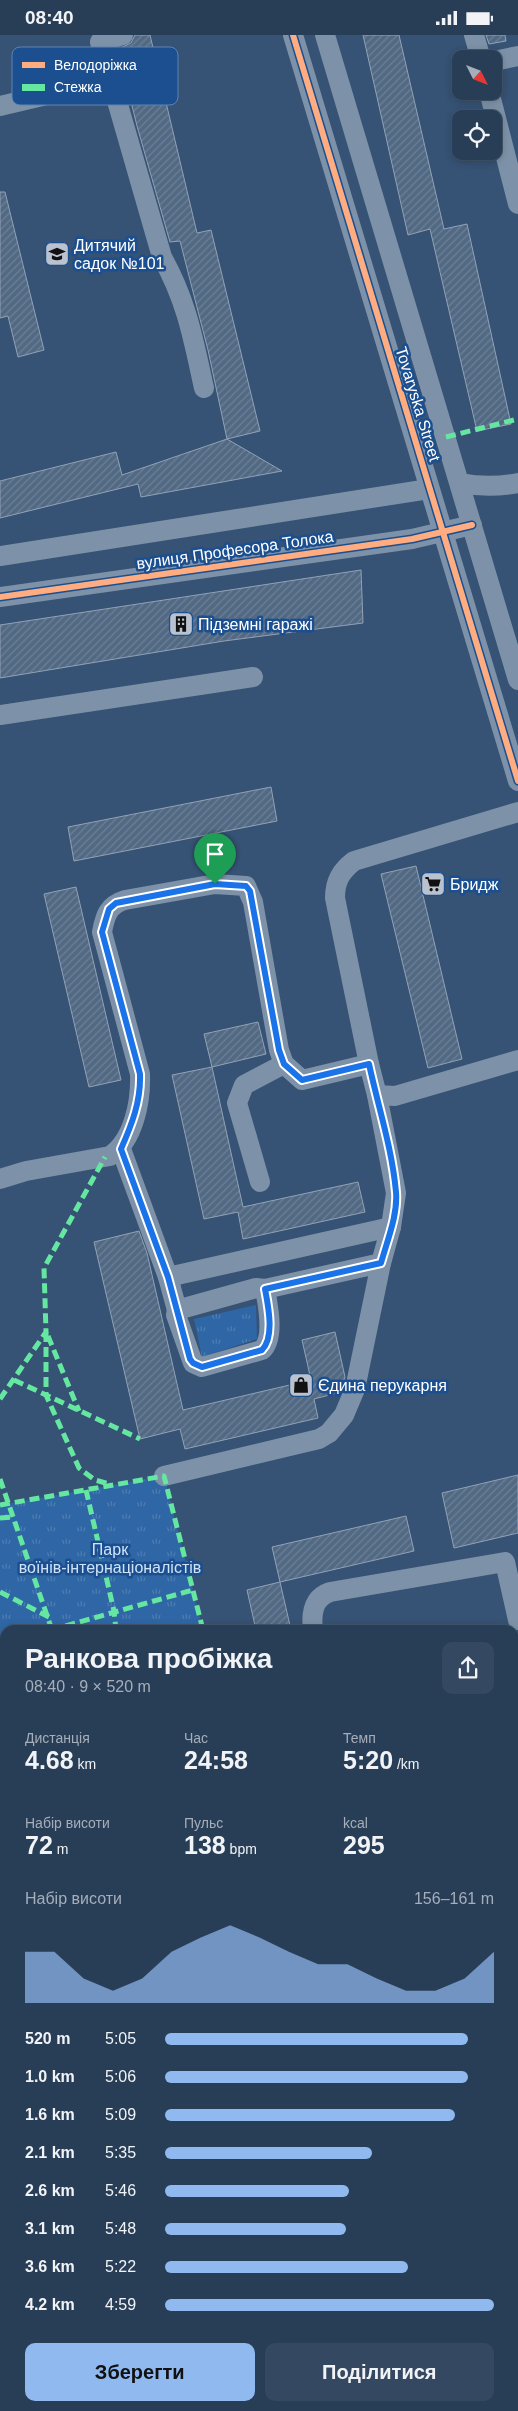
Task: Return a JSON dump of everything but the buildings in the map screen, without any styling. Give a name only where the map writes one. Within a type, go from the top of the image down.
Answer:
[{"type":"street","points":[[99,38],[123,35]]},
{"type":"street","name":"Tovaryska Street","points":[[292,35],[518,781]]},
{"type":"street","name":"Tovaryska Street","points":[[325,35],[518,681]]},
{"type":"street","points":[[474,35],[478,50]]},
{"type":"street","points":[[502,59],[518,56]]},
{"type":"street","points":[[491,100],[518,204]]},
{"type":"street","points":[[117,105],[162,257],[177,283],[186,309],[204,388]]},
{"type":"street","points":[[460,483],[480,487],[498,487],[518,483]]},
{"type":"street","points":[[0,555],[429,489]]},
{"type":"street","name":"вулиця Професора Толока","points":[[0,597],[442,533],[472,525]]},
{"type":"street","points":[[0,715],[253,677]]},
{"type":"street","points":[[164,1476],[319,1439],[329,1433],[344,1415],[356,1389],[381,1263],[391,1227],[396,1193],[378,1095],[369,1064],[335,898],[335,886],[344,869],[354,861],[518,812]]},
{"type":"street","points":[[0,1179],[26,1171],[110,1156],[121,1149],[129,1131],[141,1092],[140,1074],[102,932],[109,909],[116,903],[215,884],[246,886],[253,902],[274,1029],[284,1064],[302,1080],[369,1064]]},
{"type":"street","points":[[378,1095],[395,1096],[518,1060]]},
{"type":"street","points":[[260,1181],[237,1103],[244,1085],[284,1064]]},
{"type":"street","points":[[121,1149],[168,1277],[177,1310],[176,1315],[193,1363],[202,1367],[262,1350],[267,1345],[269,1331],[265,1289]]},
{"type":"street","points":[[168,1277],[391,1227]]},
{"type":"street","points":[[177,1310],[256,1288],[265,1289],[381,1263]]},
{"type":"street","points":[[314,1625],[314,1607],[324,1594],[512,1561],[518,1620]]},
{"type":"green space","points":[[256,1305],[257,1339],[202,1357],[194,1319]]},
{"type":"green space","name":"Парк воїнів-інтернаціоналістів","points":[[164,1476],[202,1625],[0,1625],[0,1505]]},
{"type":"marked path","points":[[446,437],[518,419]]},
{"type":"marked path","points":[[0,1399],[46,1332],[44,1268],[105,1157]]},
{"type":"marked path","points":[[46,1332],[46,1395],[79,1468],[95,1480],[109,1484]]},
{"type":"marked path","points":[[48,1336],[79,1411]]},
{"type":"marked path","points":[[14,1380],[140,1439]]},
{"type":"marked path","points":[[0,1505],[164,1476],[202,1625]]},
{"type":"marked path","points":[[0,1479],[50,1625]]},
{"type":"marked path","points":[[86,1490],[114,1611],[115,1625]]},
{"type":"marked path","points":[[0,1518],[14,1517]]},
{"type":"marked path","points":[[69,1625],[193,1590]]},
{"type":"marked path","points":[[0,1592],[51,1618]]},
{"type":"cycle path","points":[[293,35],[518,781]]},
{"type":"cycle path","points":[[0,597],[412,539],[472,525]]},
{"type":"place","name":"Дитячий садок №101","points":[[57,254]]},
{"type":"place","name":"Підземні гаражі","points":[[181,624]]},
{"type":"place","name":"Бридж","points":[[433,884]]},
{"type":"place","name":"Єдина перукарня","points":[[301,1385]]},
{"type":"route","points":[[215,884],[246,886],[250,891],[274,1029],[284,1064],[302,1080],[369,1064],[375,1092],[378,1095],[396,1193],[391,1227],[381,1263],[265,1289],[269,1331],[267,1345],[262,1350],[202,1367],[197,1366],[190,1359],[176,1315],[177,1310],[168,1277],[121,1149],[129,1131],[141,1092],[140,1074],[102,932],[109,909],[116,903],[215,884]]}]
